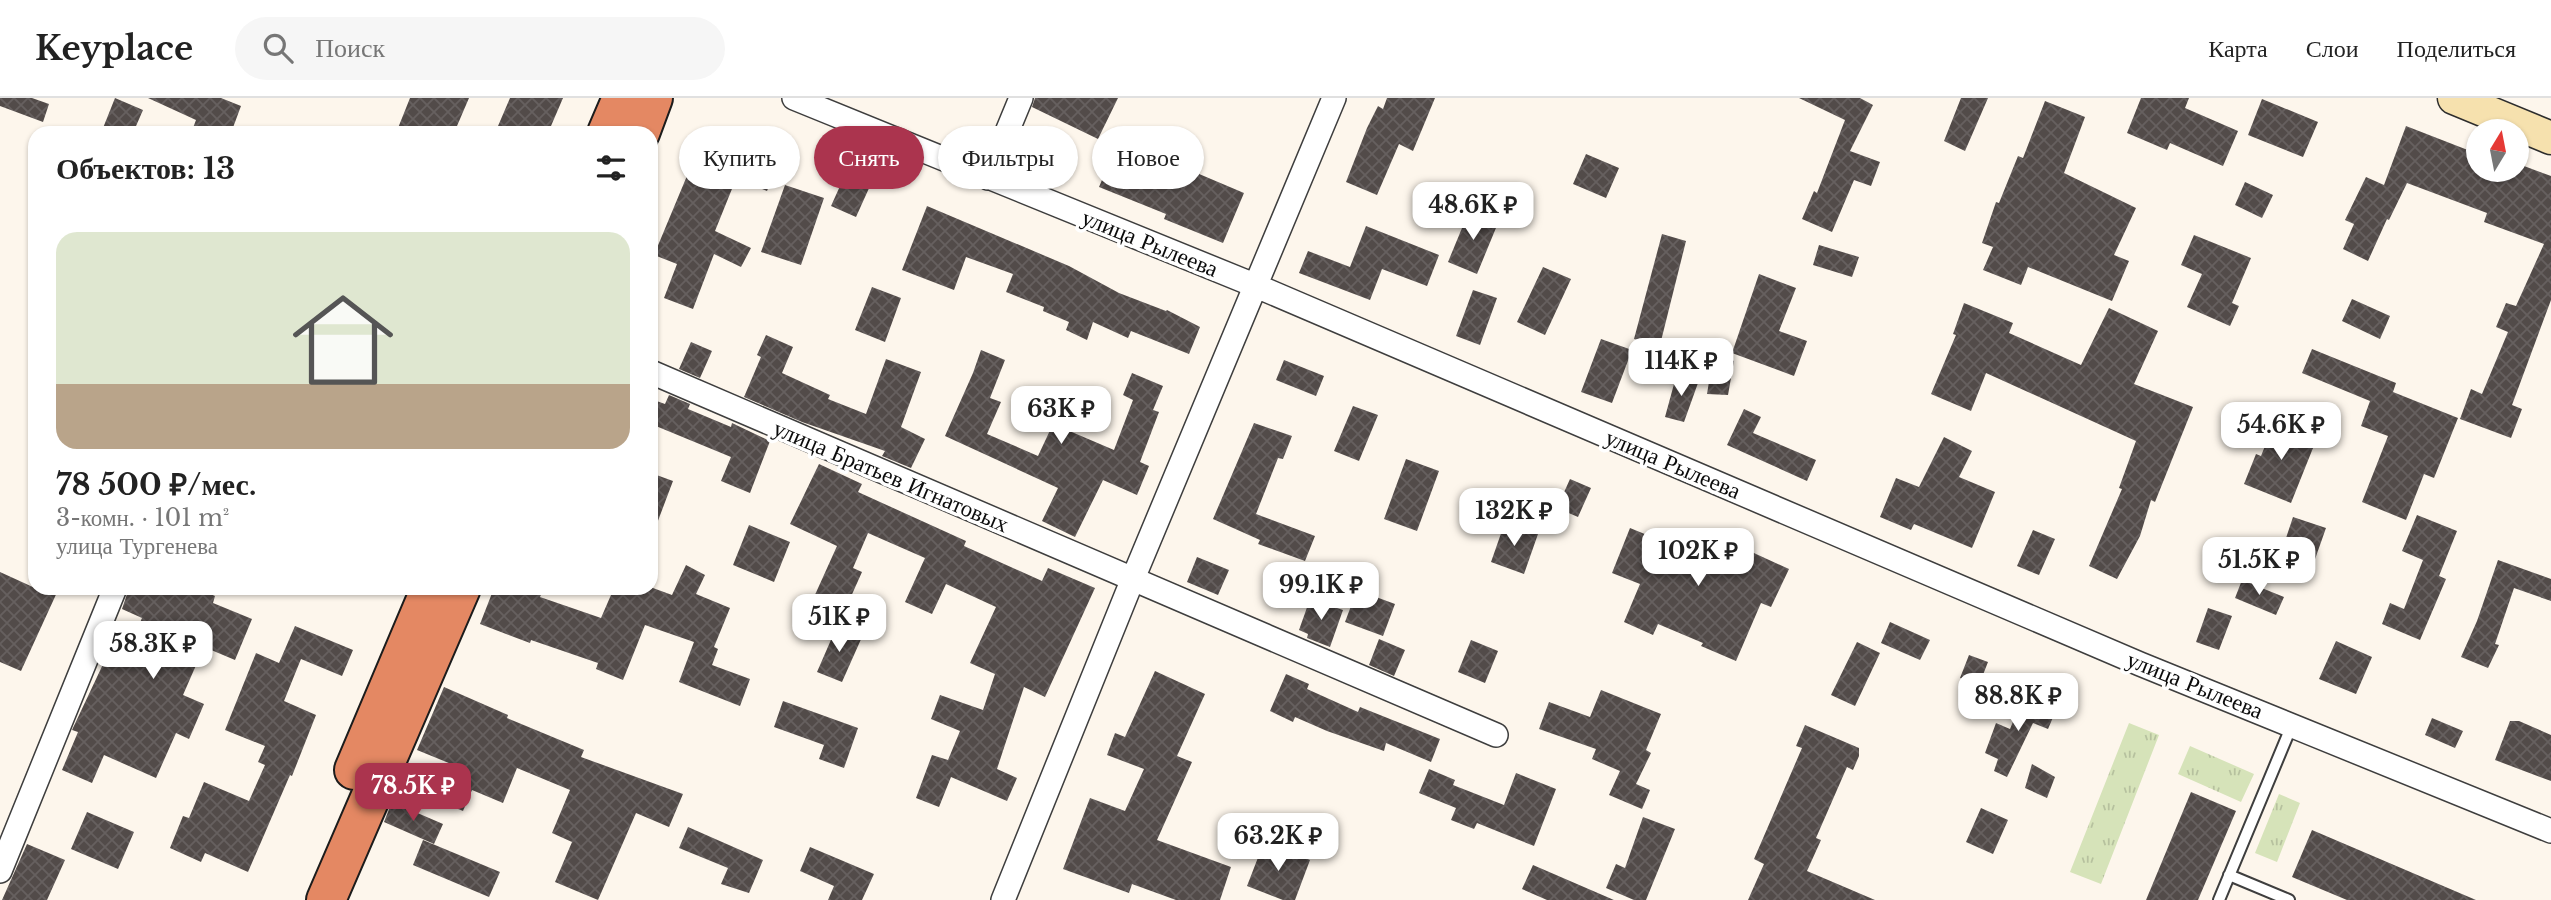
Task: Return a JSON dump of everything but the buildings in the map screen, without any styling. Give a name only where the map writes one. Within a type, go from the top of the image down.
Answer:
[{"type":"highway","points":[[610,126],[622,98]]},
{"type":"highway","points":[[642,126],[653,98]]},
{"type":"highway","points":[[299,900],[428,595]]},
{"type":"highway","points":[[326,900],[458,595]]},
{"type":"street","name":"улица Рылеева","points":[[794,98],[938,157]]},
{"type":"street","points":[[1009,126],[1021,98]]},
{"type":"street","points":[[1003,900],[1254,285],[1334,98]]},
{"type":"street","points":[[2454,98],[2551,138]]},
{"type":"street","name":"улица Рылеева","points":[[1015,189],[1254,285],[2140,664],[2551,831]]},
{"type":"street","name":"улица Братьев Игнатовых","points":[[658,375],[1132,581],[1496,735]]},
{"type":"street","points":[[0,871],[112,595]]},
{"type":"lane","points":[[2219,900],[2292,724]]},
{"type":"lane","points":[[2229,875],[2289,900]]},
{"type":"green space","points":[[2129,723],[2159,735],[2101,884],[2070,872]]},
{"type":"green space","points":[[2190,746],[2254,774],[2241,802],[2178,774]]},
{"type":"green space","points":[[2279,794],[2300,803],[2277,862],[2255,853]]}]
